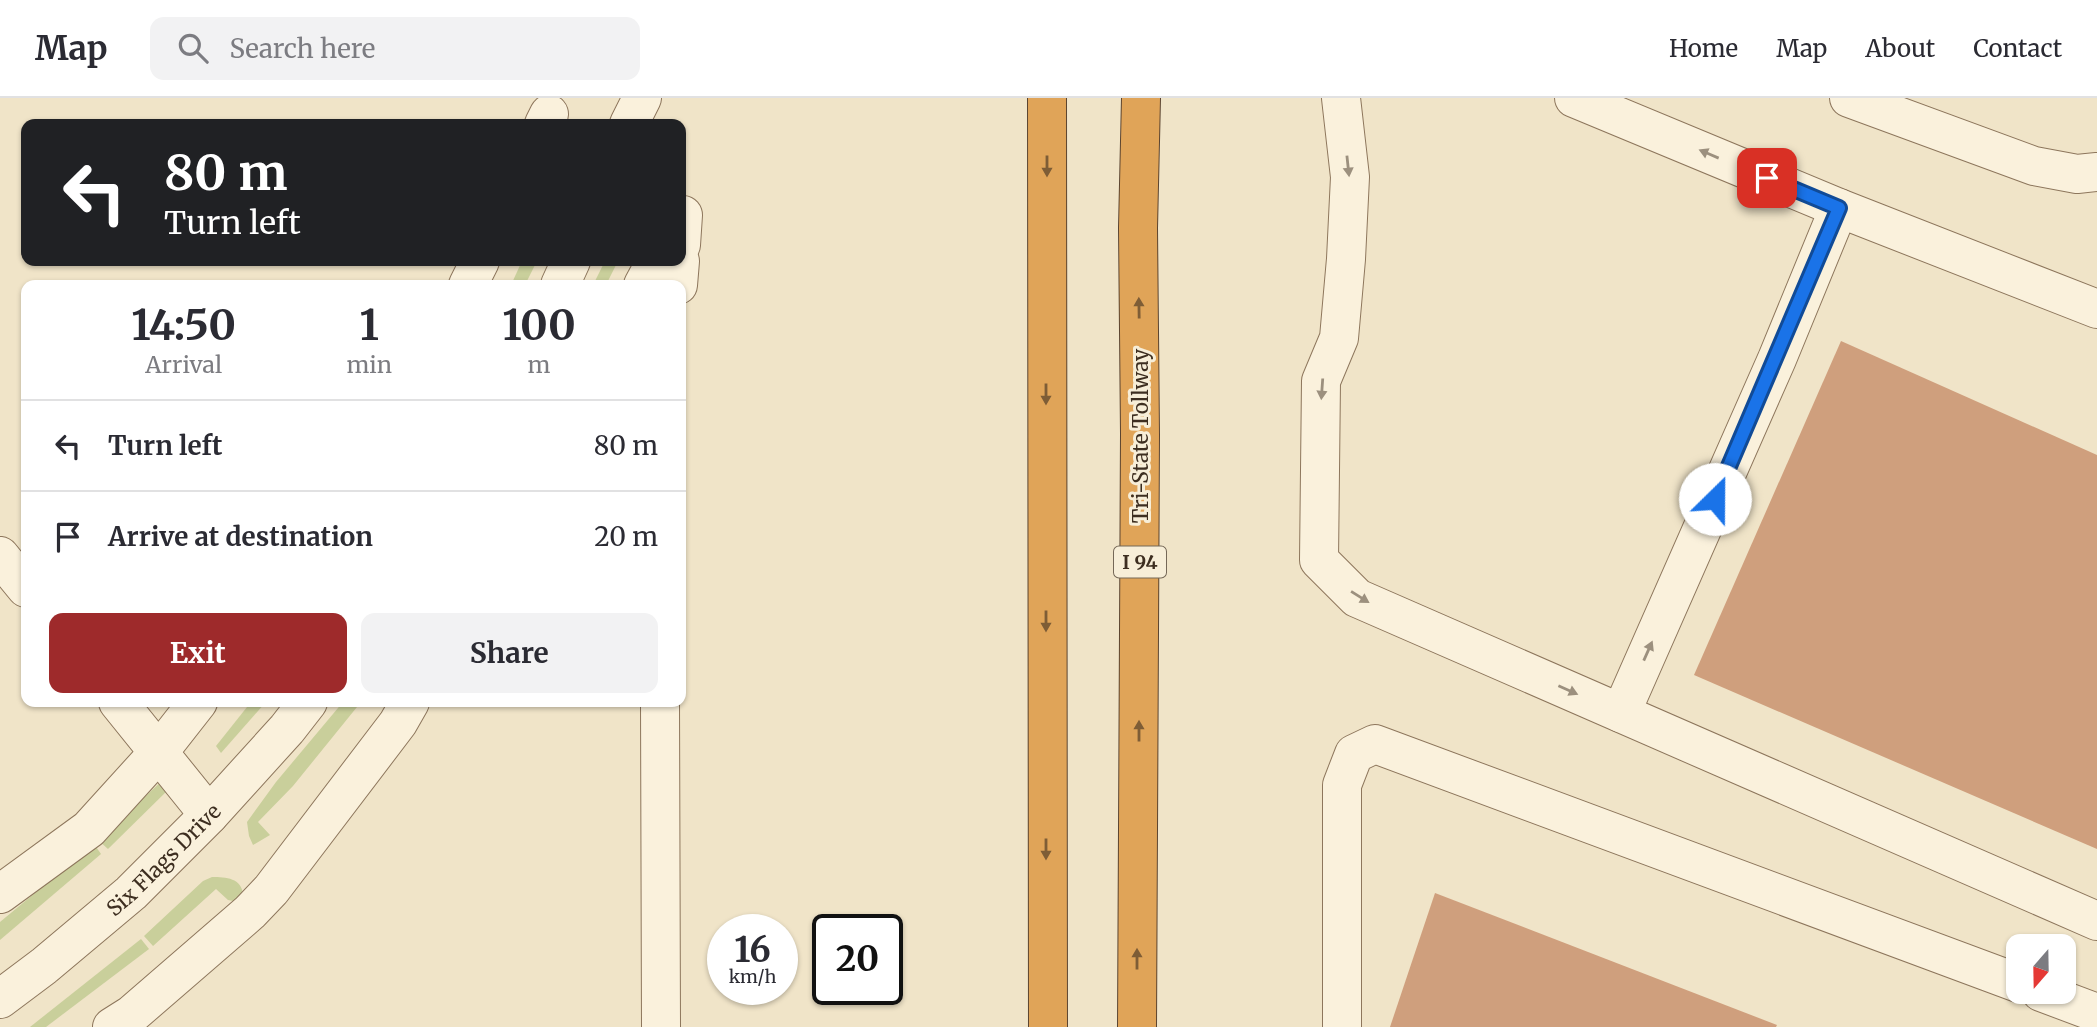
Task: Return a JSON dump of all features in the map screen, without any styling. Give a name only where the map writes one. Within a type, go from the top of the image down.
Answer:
[{"type":"highway","points":[[1046,98],[1048,1027]]},
{"type":"highway","name":"Tri-State Tollway","points":[[1137,1027],[1140,434],[1138,228],[1141,98]]},
{"type":"highway","points":[[1021,1027],[1046,947]]},
{"type":"lane","points":[[1341,98],[1350,177],[1339,338],[1321,381],[1319,561],[1357,598],[2097,921]]},
{"type":"lane","points":[[1574,98],[1839,208],[2097,309]]},
{"type":"lane","points":[[1849,98],[2034,166],[2077,174],[2097,172]]},
{"type":"lane","points":[[1621,713],[1777,359],[1839,208]]},
{"type":"lane","points":[[0,556],[21,582]]},
{"type":"lane","points":[[122,707],[209,815]]},
{"type":"lane","points":[[0,894],[89,829],[158,753],[194,707]]},
{"type":"lane","name":"Six Flags Drive","points":[[0,999],[131,893],[209,815],[304,707]]},
{"type":"lane","points":[[112,1027],[131,1015],[250,912],[271,890],[398,723],[407,707]]},
{"type":"lane","points":[[660,707],[661,1027]]},
{"type":"lane","points":[[1342,1027],[1342,785],[1354,754],[1375,744],[2006,980]]},
{"type":"lane","points":[[2073,1004],[2097,1013]]},
{"type":"green space","points":[[520,266],[534,266],[528,280],[513,280]]},
{"type":"green space","points":[[602,266],[616,266],[608,280],[596,280]]},
{"type":"green space","points":[[247,707],[262,707],[221,753],[216,746]]},
{"type":"green space","points":[[339,707],[357,707],[293,786],[258,822],[270,835],[253,845],[247,822],[276,782]]},
{"type":"green space","points":[[164,779],[171,787],[108,849],[98,840]]},
{"type":"green space","points":[[94,844],[101,854],[0,940],[0,922]]},
{"type":"green space","points":[[212,877],[228,878],[236,882],[243,895],[233,901],[228,900],[216,889],[153,946],[144,936],[203,881]]},
{"type":"green space","points":[[141,939],[149,949],[46,1027],[30,1027]]},
{"type":"building","points":[[1841,341],[2097,455],[2097,849],[1694,675]]},
{"type":"building","points":[[1435,893],[1777,1025],[1390,1027]]},
{"type":"route","points":[[1715,499],[1777,359],[1839,208],[1767,178]]}]
